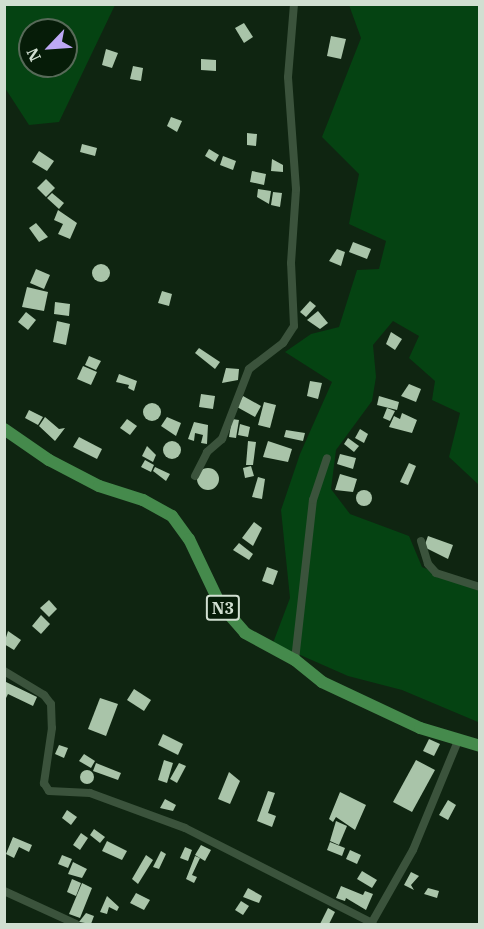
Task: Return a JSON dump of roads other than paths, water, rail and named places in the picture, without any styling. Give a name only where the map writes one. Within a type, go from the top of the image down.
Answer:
[{"type":"main road","name":"N3","points":[[4,429],[79,475],[172,516],[189,538],[220,604],[233,621],[264,645],[295,660],[322,682],[458,741],[480,746]]},
{"type":"street","points":[[195,477],[207,452],[222,439],[249,369],[283,343],[294,326],[291,263],[296,189],[288,76],[294,4]]},
{"type":"street","points":[[295,660],[313,500],[327,458]]},
{"type":"street","points":[[421,541],[428,564],[436,573],[480,587]]},
{"type":"street","points":[[4,670],[44,695],[51,704],[52,728],[44,783],[49,791],[90,793],[185,828],[371,924],[413,850],[458,741]]},
{"type":"street","points":[[4,891],[76,924]]}]
